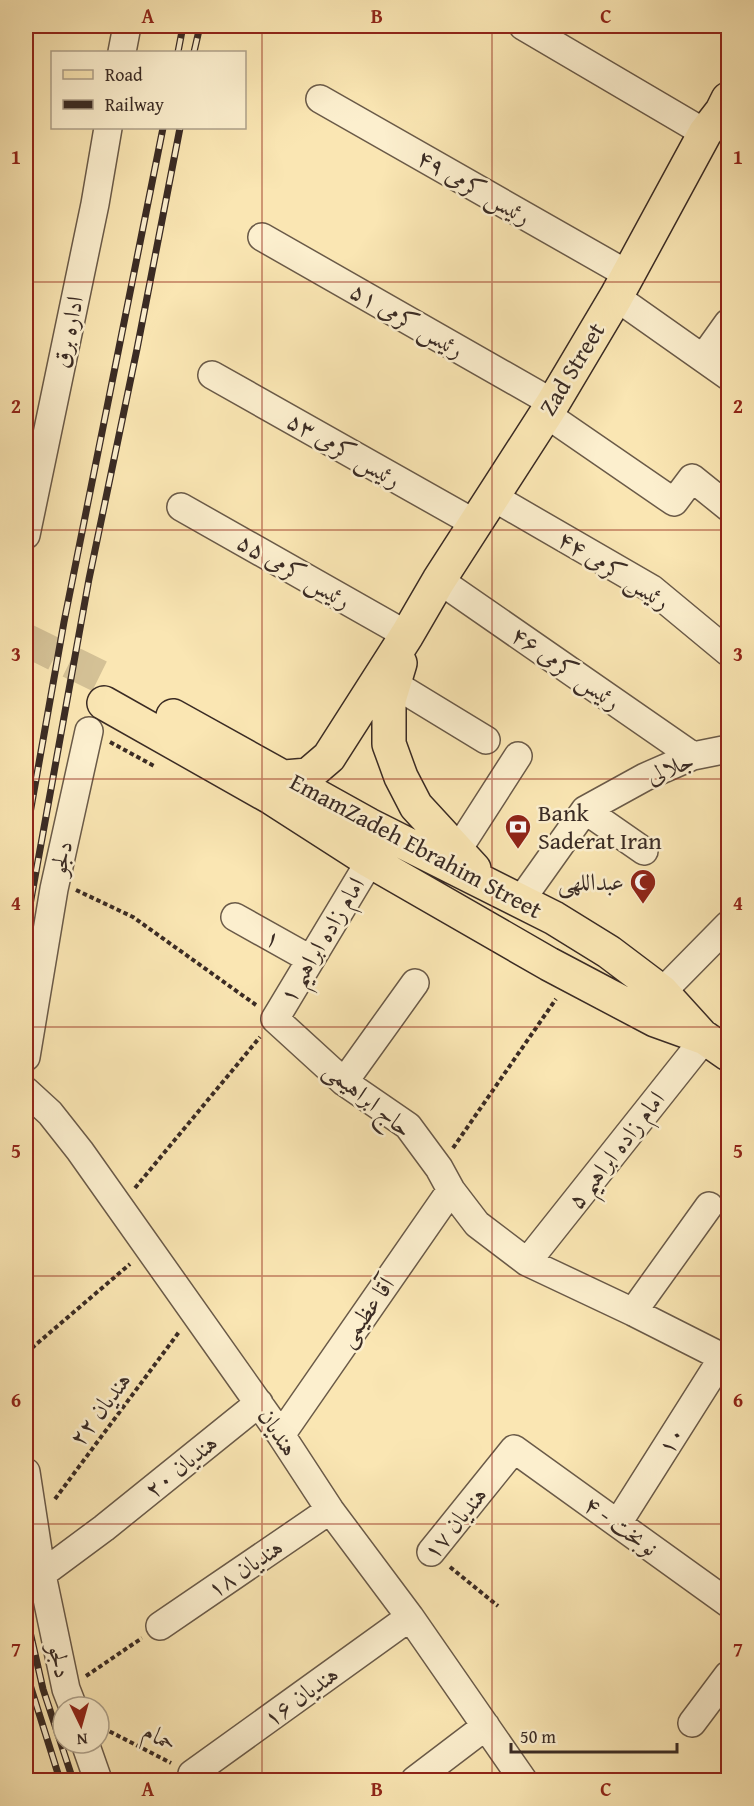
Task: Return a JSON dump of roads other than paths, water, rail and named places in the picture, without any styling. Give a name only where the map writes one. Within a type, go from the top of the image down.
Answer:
[{"type":"main road","name":"Zad Street","points":[[407,635],[439,580],[549,409],[721,114]]},
{"type":"main road","points":[[407,635],[389,700],[389,744],[401,777],[416,806],[457,851],[507,895]]},
{"type":"main road","points":[[285,777],[308,775],[329,757],[407,635]]},
{"type":"main road","name":"EmamZadeh Ebrahim Street","points":[[101,705],[285,777],[369,825],[554,918],[609,952],[662,993],[717,1046]]},
{"type":"main road","name":"EmamZadeh Ebrahim Street","points":[[101,705],[272,798],[370,861],[560,970],[655,1020],[717,1046]]},
{"type":"main road","points":[[554,918],[569,935],[572,946],[560,970]]},
{"type":"street","points":[[122,51],[127,26]]},
{"type":"street","points":[[523,26],[721,114]]},
{"type":"street","name":"رئیس کرمی ۴۹","points":[[320,99],[622,286],[703,358],[729,376]]},
{"type":"street","name":"اداره برق","points":[[26,535],[95,204],[108,129]]},
{"type":"street","name":"رئیس کرمی ۵۱","points":[[262,237],[549,409],[674,502],[692,478],[729,507]]},
{"type":"street","points":[[703,358],[729,323]]},
{"type":"street","name":"رئیس کرمی ۵۳","points":[[212,375],[476,525]]},
{"type":"street","name":"رئیس کرمی ۴۴","points":[[493,497],[652,589],[729,652]]},
{"type":"street","name":"رئیس کرمی ۵۵","points":[[181,507],[407,635]]},
{"type":"street","name":"رئیس کرمی ۴۶","points":[[439,580],[693,756]]},
{"type":"street","points":[[394,684],[486,740]]},
{"type":"street","name":"دلجو","points":[[26,1057],[56,880],[101,705]]},
{"type":"street","name":"جلالی","points":[[507,895],[585,810],[645,777],[693,756],[729,749]]},
{"type":"street","points":[[457,851],[518,756]]},
{"type":"street","points":[[585,810],[644,851]]},
{"type":"street","name":"امام زاده ابراهیم ۱","points":[[275,1019],[370,861]]},
{"type":"street","name":"۱","points":[[235,917],[310,959]]},
{"type":"street","points":[[662,993],[729,925]]},
{"type":"street","points":[[344,1082],[415,983]]},
{"type":"street","name":"حاج ابراهیمی","points":[[275,1019],[344,1082],[408,1126],[477,1224],[527,1262],[726,1359]]},
{"type":"street","name":"امام زاده ابراهیم ۵","points":[[527,1262],[717,1046]]},
{"type":"street","name":"هندیان","points":[[26,1091],[50,1113],[120,1207],[259,1403],[330,1510],[410,1617],[523,1780]]},
{"type":"street","name":"آقا عظیمی","points":[[281,1435],[445,1179]]},
{"type":"street","points":[[633,1312],[709,1206]]},
{"type":"street","name":"۱۰","points":[[618,1524],[726,1359]]},
{"type":"street","name":"هندیان ۲۰","points":[[42,1574],[104,1528],[259,1403]]},
{"type":"street","name":"۴ - نوبخت","points":[[514,1449],[729,1603]]},
{"type":"street","name":"هندیان ۱۷","points":[[431,1552],[514,1449]]},
{"type":"street","name":"دلجو","points":[[26,1473],[42,1574],[68,1695]]},
{"type":"street","name":"هندیان ۱۸","points":[[160,1626],[330,1510]]},
{"type":"street","name":"هندیان ۱۶","points":[[192,1774],[410,1617]]},
{"type":"street","points":[[692,1724],[729,1675]]},
{"type":"street","points":[[415,1780],[486,1726]]},
{"type":"street","points":[[89,1755],[98,1780]]},
{"type":"tunnel","points":[[26,640],[109,681]]},
{"type":"railway","points":[[178,51],[183,26]]},
{"type":"railway","points":[[194,51],[200,26]]},
{"type":"railway","points":[[26,836],[64,622],[163,129]]},
{"type":"railway","points":[[26,927],[89,579],[180,129]]},
{"type":"railway","points":[[26,1614],[43,1689],[73,1780]]},
{"type":"railway","points":[[26,1672],[60,1780]]},
{"type":"place","name":"Bank Saderat Iran","points":[[518,850]]},
{"type":"place","name":"عبداللهی","points":[[643,905]]}]
